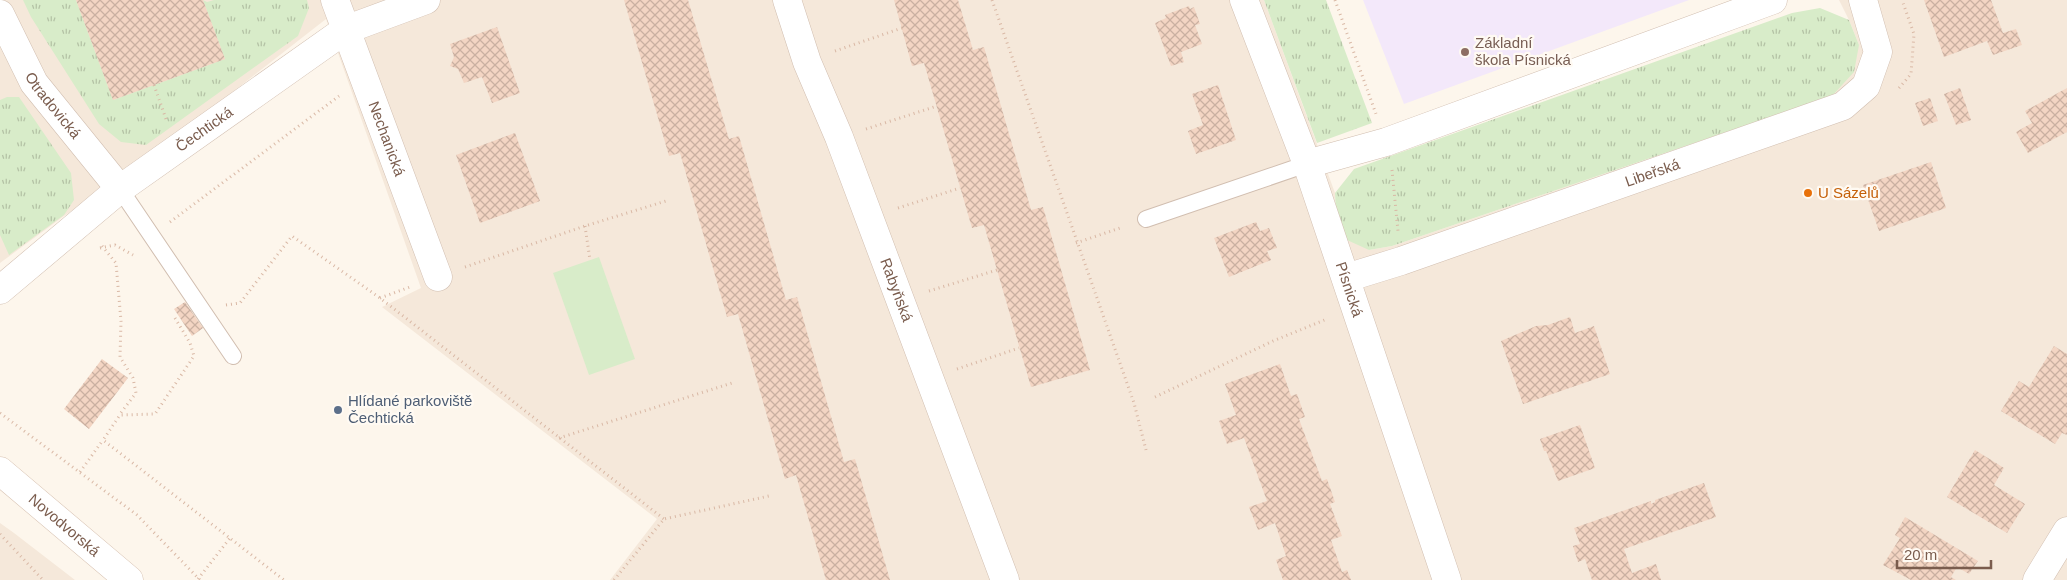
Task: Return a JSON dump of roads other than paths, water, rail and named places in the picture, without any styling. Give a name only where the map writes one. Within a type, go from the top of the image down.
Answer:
[{"type":"street","name":"Nechanická","points":[[335,0],[438,277]]},
{"type":"street","name":"Čechtická","points":[[0,290],[120,189],[345,30],[426,0]]},
{"type":"street","name":"Rabyňská","points":[[787,0],[807,62],[839,137],[931,378],[1005,580]]},
{"type":"street","name":"Písnická","points":[[1244,0],[1307,164],[1447,580]]},
{"type":"street","points":[[1307,164],[1386,142],[1772,0]]},
{"type":"street","name":"Libeřská","points":[[1346,278],[1402,261],[1843,106],[1866,86],[1878,52],[1863,0]]},
{"type":"street","name":"Otradovická","points":[[0,14],[34,83],[120,189]]},
{"type":"street","name":"Novodvorská","points":[[0,471],[129,580]]},
{"type":"street","points":[[2037,580],[2067,531]]},
{"type":"lane","points":[[1146,219],[1307,164]]},
{"type":"lane","points":[[120,189],[233,356]]},
{"type":"place","name":"Základní škola Písnická","points":[[1465,52]]},
{"type":"place","name":"U Sázelů","points":[[1808,193]]},
{"type":"place","name":"Hlídané parkoviště Čechtická","points":[[338,410]]}]
